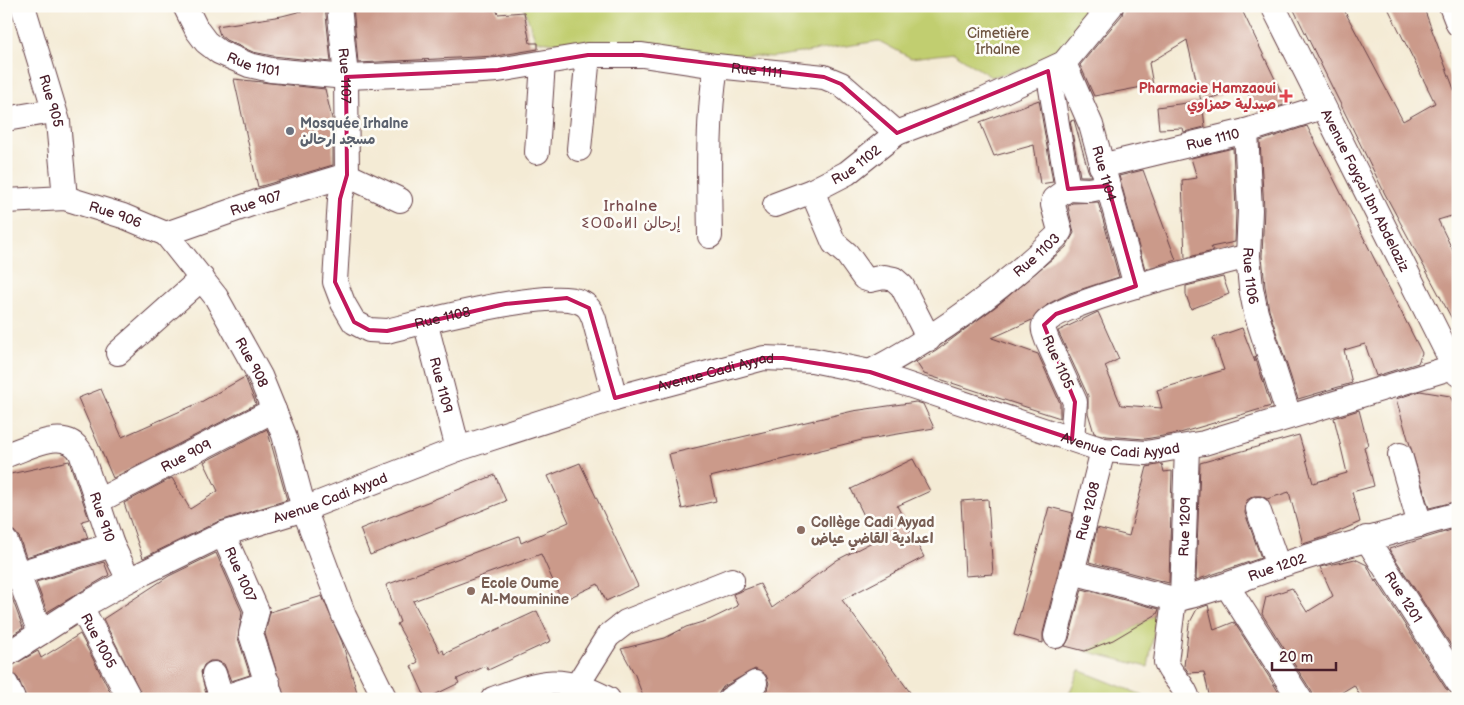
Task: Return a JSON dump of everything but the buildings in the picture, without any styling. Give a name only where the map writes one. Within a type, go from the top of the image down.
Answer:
[{"type":"street","name":"Rue 905","points":[[23,6],[53,111],[58,122],[65,198]]},
{"type":"street","name":"Rue 1101","points":[[185,6],[206,42],[226,56],[249,65],[271,70],[346,77]]},
{"type":"street","name":"Rue 1107","points":[[339,6],[346,77],[347,175]]},
{"type":"street","points":[[898,133],[984,100],[1056,67],[1111,6]]},
{"type":"street","name":"Avenue Fayçal Ibn Abdelaziz","points":[[1273,6],[1322,107],[1456,370]]},
{"type":"street","points":[[579,149],[588,55]]},
{"type":"street","name":"Rue 1111","points":[[346,77],[498,70],[588,55],[642,55],[716,66],[824,77],[841,84],[898,133]]},
{"type":"street","points":[[537,152],[543,63]]},
{"type":"street","points":[[710,236],[711,100],[716,66]]},
{"type":"street","points":[[1056,67],[1068,189]]},
{"type":"street","name":"Rue 1104","points":[[1056,67],[1091,125],[1136,286]]},
{"type":"street","name":"Rue 1110","points":[[1068,189],[1089,190],[1104,176],[1322,107]]},
{"type":"street","points":[[6,119],[53,111]]},
{"type":"street","name":"Rue 1106","points":[[1246,131],[1250,210],[1248,256],[1256,313],[1289,416]]},
{"type":"street","name":"Rue 1102","points":[[775,205],[812,191],[847,173],[898,133]]},
{"type":"street","points":[[347,175],[400,200]]},
{"type":"street","name":"Rue 907","points":[[166,234],[257,202],[347,175]]},
{"type":"street","name":"Rue 1108","points":[[347,175],[340,199],[335,282],[343,303],[354,322],[369,330],[387,331],[504,304],[568,298],[590,308],[615,398]]},
{"type":"street","name":"Rue 1103","points":[[870,372],[929,339],[1005,282],[1056,237],[1060,231],[1053,205],[1054,199],[1068,189]]},
{"type":"street","points":[[812,191],[834,243],[847,254],[864,278],[870,280],[884,277],[894,280],[902,286],[929,339]]},
{"type":"street","points":[[6,201],[65,198]]},
{"type":"street","name":"Rue 906","points":[[65,198],[123,216],[166,234]]},
{"type":"street","name":"Rue 908","points":[[166,234],[216,297],[241,338],[274,410],[304,509],[344,616],[385,699]]},
{"type":"street","points":[[1136,286],[1248,256]]},
{"type":"street","points":[[118,353],[202,278]]},
{"type":"street","name":"Rue 1105","points":[[1072,439],[1075,402],[1070,387],[1047,340],[1044,325],[1056,314],[1099,297],[1136,286]]},
{"type":"street","name":"Rue 1109","points":[[425,321],[458,449]]},
{"type":"street","name":"Avenue Cadi Ayyad","points":[[6,655],[81,607],[129,580],[223,534],[304,509],[458,449],[615,398],[764,358],[812,360],[870,372],[1103,450],[1146,453],[1187,447],[1289,416],[1456,370]]},
{"type":"street","name":"Rue 909","points":[[98,500],[274,410]]},
{"type":"street","name":"Rue 910","points":[[6,455],[59,438],[74,443],[81,453],[112,545],[129,580]]},
{"type":"street","name":"Rue 1209","points":[[1187,447],[1178,599],[1166,662],[1169,669],[1183,684],[1188,699]]},
{"type":"street","name":"Rue 1208","points":[[1056,636],[1103,450]]},
{"type":"street","points":[[1400,455],[1420,525]]},
{"type":"street","points":[[1258,509],[1278,566]]},
{"type":"street","name":"Rue 1202","points":[[1300,699],[1227,586],[1278,566],[1366,538],[1458,514]]},
{"type":"street","name":"Rue 1007","points":[[223,534],[257,611],[251,634],[270,691]]},
{"type":"street","name":"Rue 1201","points":[[1366,538],[1458,682]]},
{"type":"street","points":[[6,542],[12,575],[40,633]]},
{"type":"street","points":[[12,575],[112,545]]},
{"type":"street","points":[[1072,572],[1178,599],[1227,586]]},
{"type":"street","points":[[578,684],[612,631],[626,622],[732,580]]},
{"type":"street","name":"Rue 1005","points":[[81,607],[130,699]]},
{"type":"street","points":[[214,674],[222,699],[270,691]]},
{"type":"street","points":[[493,699],[546,682],[578,684],[608,699]]},
{"type":"street","points":[[730,699],[755,683]]},
{"type":"street","points":[[6,684],[14,699]]},
{"type":"highlighted area","points":[[588,55],[642,55],[824,77],[841,84],[897,133],[1048,71],[1068,189],[1108,186],[1136,286],[1056,314],[1044,325],[1075,402],[1072,439],[870,372],[783,358],[764,358],[615,398],[589,308],[567,298],[505,304],[387,331],[369,330],[354,322],[335,282],[340,199],[347,175],[346,77],[498,70]]},
{"type":"green space","name":"Cimetière Irhalne","points":[[523,6],[1103,6],[1054,61],[991,77],[954,53],[911,58],[879,41],[773,57],[643,50],[536,41]]},
{"type":"green space","points":[[1157,614],[1148,667],[1085,651],[1113,640]]},
{"type":"green space","points":[[1079,670],[1142,695],[1140,699],[1067,699]]},
{"type":"place","name":"Pharmacie Hamzaoui صيدلية حمزاوي","points":[[1286,96]]},
{"type":"place","name":"Mosquée Irhalne مسجد ارحالن","points":[[290,131]]},
{"type":"place","name":"Collège Cadi Ayyad اعدادية القاضي عياض","points":[[801,530]]},
{"type":"place","name":"Ecole Oume Al-Mouminine","points":[[471,591]]},
{"type":"district","name":"Irhalne ⵉⵔⵀⴰⵍⵏ إرحالن","points":[[631,214]]}]
